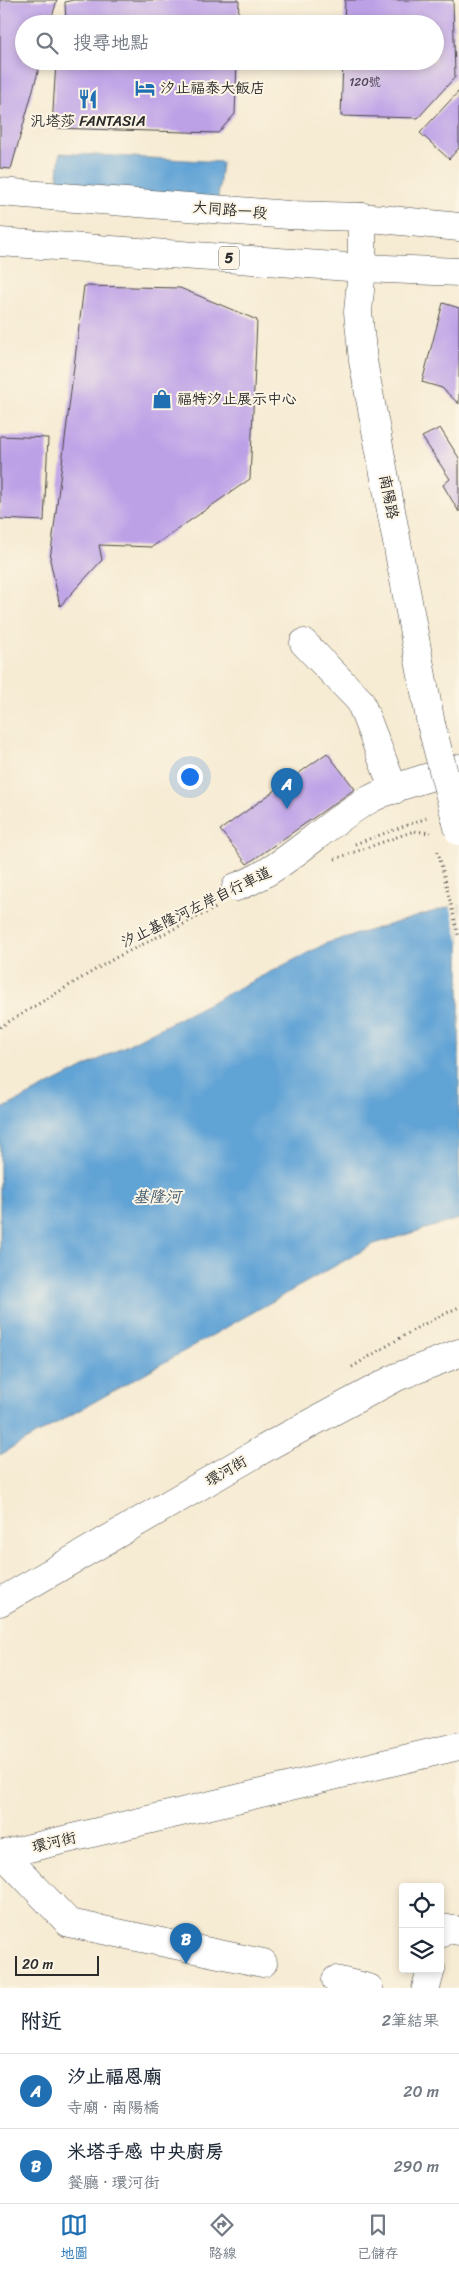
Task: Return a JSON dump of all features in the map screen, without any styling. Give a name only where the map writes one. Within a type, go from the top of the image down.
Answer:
[{"type":"street","name":"大同路一段","points":[[0,192],[289,215],[362,217],[459,227]]},
{"type":"street","name":"南陽路","points":[[362,217],[362,268],[358,312],[363,361],[431,724],[443,837]]},
{"type":"street","name":"5","points":[[0,242],[362,268],[459,272]]},
{"type":"street","points":[[304,644],[360,701],[394,790]]},
{"type":"street","points":[[230,896],[365,802],[459,768]]},
{"type":"street","name":"環河街","points":[[0,1602],[274,1443],[397,1377],[459,1354]]},
{"type":"street","name":"環河街","points":[[1,1855],[459,1746]]},
{"type":"street","points":[[1,1855],[69,1923],[263,1964]]},
{"type":"street","points":[[444,1928],[459,1931]]},
{"type":"street","points":[[426,1988],[430,1973]]},
{"type":"street","points":[[336,1980],[369,1988]]},
{"type":"path","points":[[430,816],[443,837],[459,938]]},
{"type":"path","points":[[329,861],[414,831]]},
{"type":"path","points":[[190,919],[186,909],[230,896]]},
{"type":"path","name":"汐止基隆河左岸自行車道","points":[[0,1027],[115,958],[230,896]]},
{"type":"path","points":[[347,1370],[420,1326],[459,1307]]},
{"type":"water","points":[[60,153],[222,162],[218,199],[57,186]]},
{"type":"water","name":"基隆河","points":[[459,904],[459,1219],[374,1244],[0,1455],[0,1110],[327,943]]},
{"type":"pier","points":[[459,902],[459,944],[450,904]]},
{"type":"building","points":[[0,0],[57,0],[53,15],[15,15],[15,70],[38,70],[11,169],[0,168]]},
{"type":"building","points":[[73,0],[239,0],[238,15],[66,15],[65,2]]},
{"type":"building","points":[[345,0],[453,0],[455,77],[418,118],[341,116],[343,70],[444,70],[444,15],[344,15]]},
{"type":"building","name":"汐止福泰大飯店","points":[[55,70],[237,70],[235,114],[218,133],[52,128]]},
{"type":"building","points":[[459,91],[459,148],[449,159],[420,133]]},
{"type":"building","name":"福特汐止展示中心","points":[[84,286],[180,288],[257,320],[250,479],[152,547],[99,545],[102,560],[60,606],[50,560]]},
{"type":"building","points":[[443,303],[459,308],[459,404],[442,388],[422,382]]},
{"type":"building","points":[[440,428],[459,458],[459,512],[443,485],[450,479],[422,437]]},
{"type":"building","points":[[0,436],[48,438],[44,521],[0,519]]},
{"type":"building","points":[[327,753],[355,789],[247,864],[220,830]]},
{"type":"place","name":"汐止福泰大飯店","points":[[145,88]]},
{"type":"place","name":"汎塔莎 FANTASIA","points":[[88,99]]},
{"type":"place","name":"福特汐止展示中心","points":[[162,399]]},
{"type":"place","name":"汐止福恩廟","points":[[287,809]]},
{"type":"place","name":"米塔手感 中央廚房","points":[[186,1964]]}]
